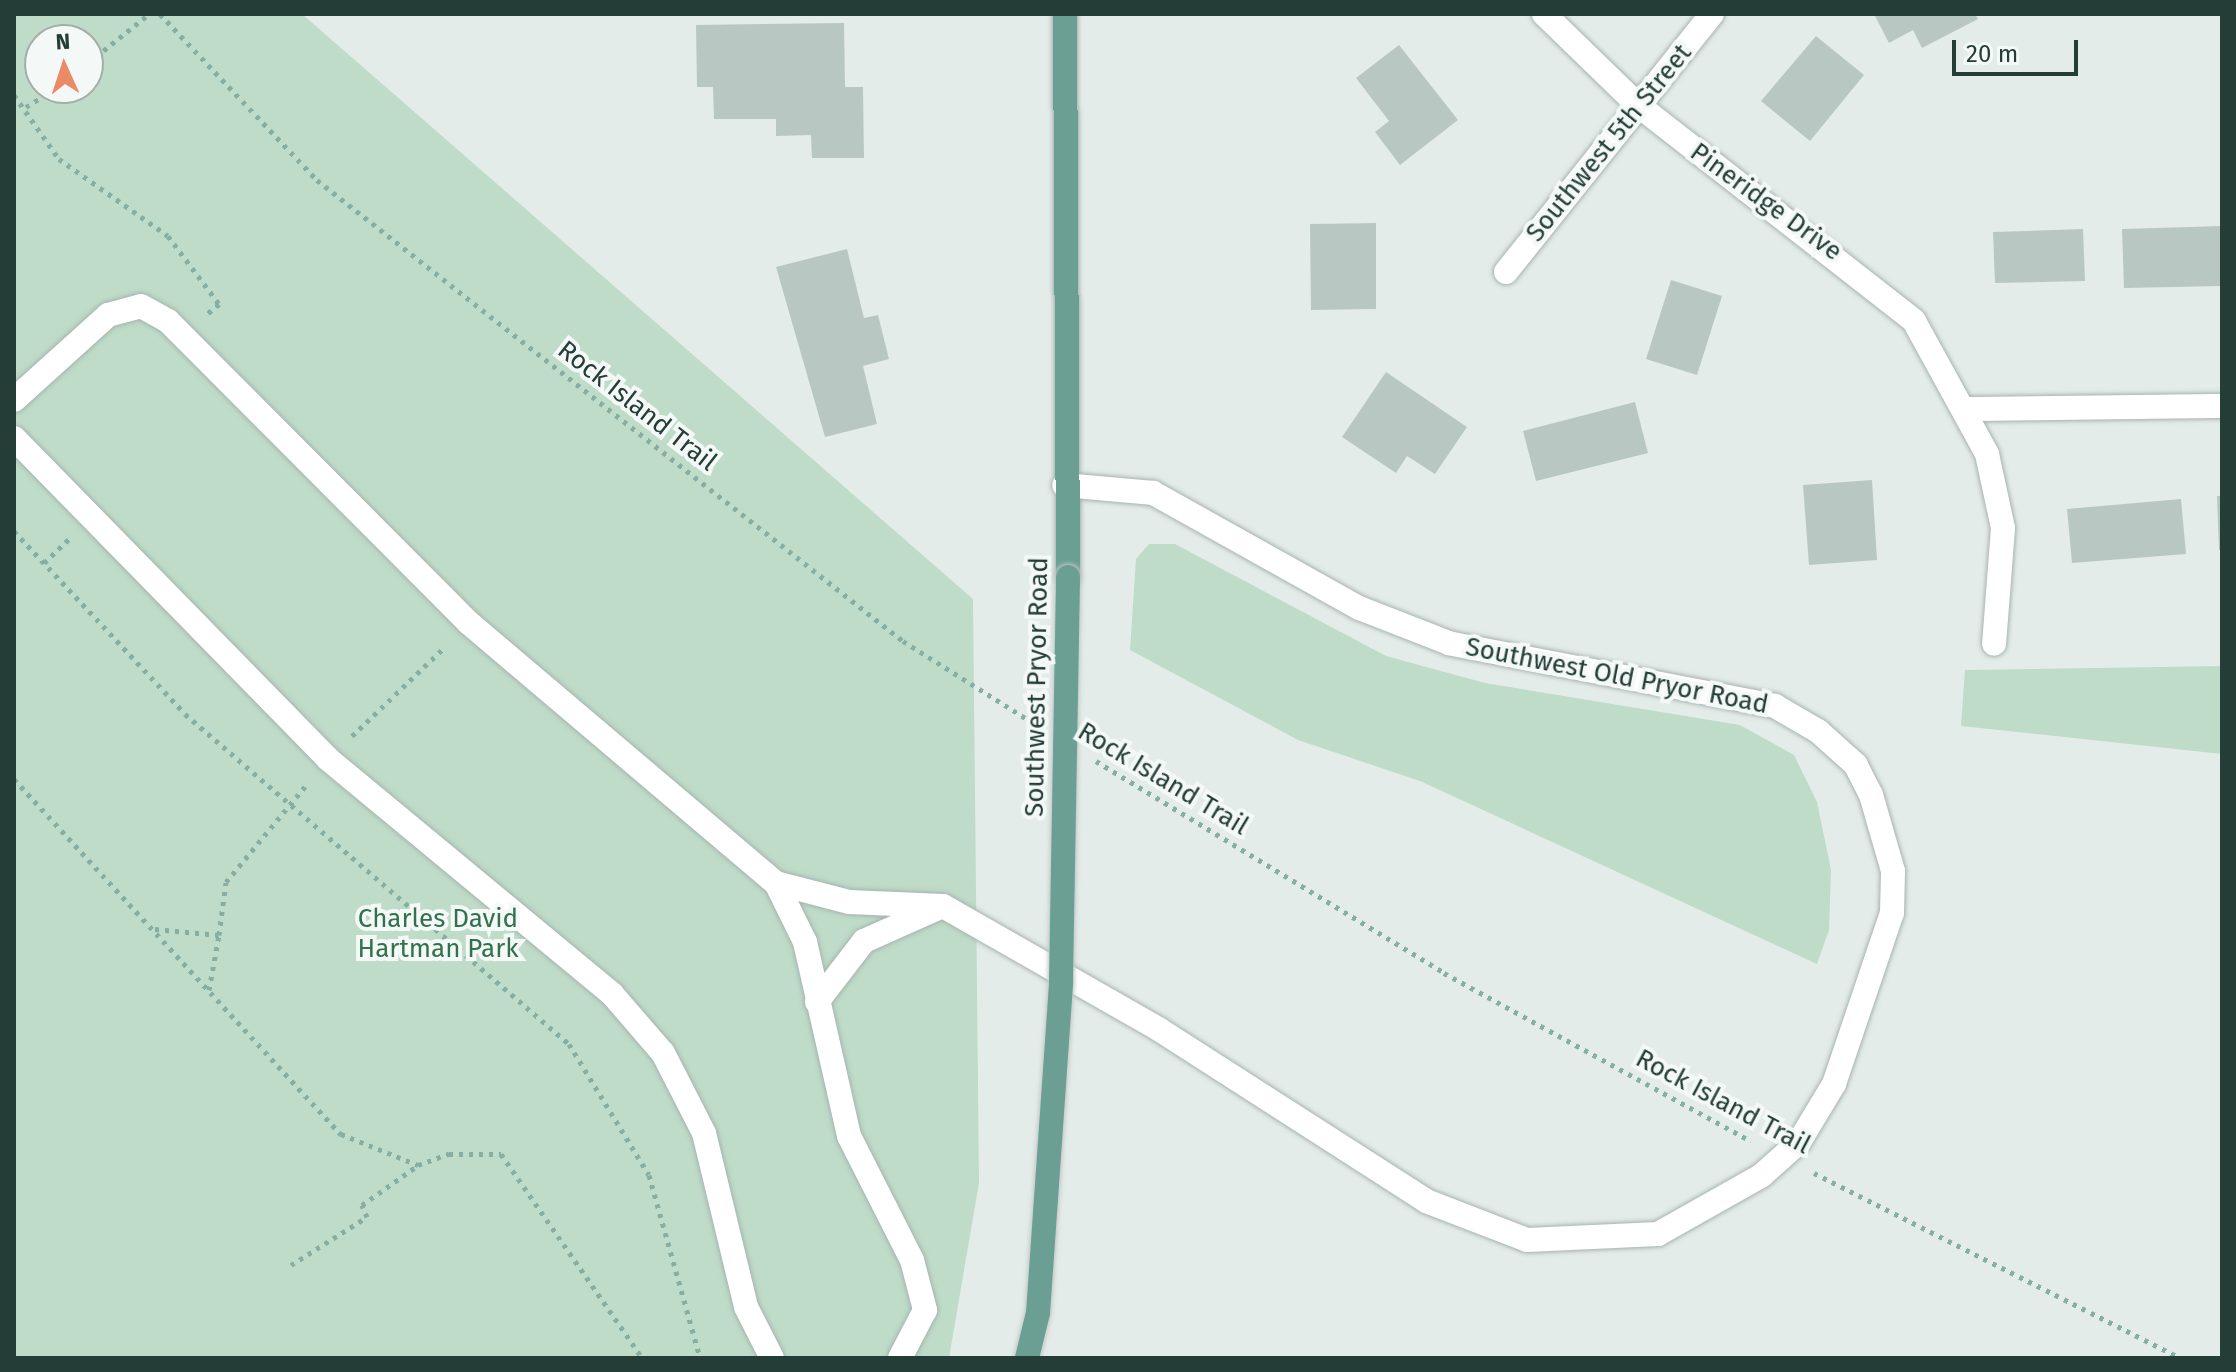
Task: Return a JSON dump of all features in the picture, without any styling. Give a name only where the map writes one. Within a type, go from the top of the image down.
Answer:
[{"type":"main road","name":"Southwest Pryor Road","points":[[1027,1358],[1038,1313],[1061,981],[1068,577],[1064,485],[1065,14]]},
{"type":"street","name":"Pineridge Drive","points":[[1544,14],[1638,105],[1914,321],[1966,409],[1987,454],[2003,528],[1994,644]]},
{"type":"street","name":"Southwest 5th Street","points":[[1506,272],[1712,14]]},
{"type":"street","points":[[14,400],[108,315],[141,306],[182,335],[469,623],[776,883],[805,942],[849,1136],[912,1260],[925,1310],[900,1358]]},
{"type":"street","points":[[1966,409],[2222,406]]},
{"type":"street","points":[[14,438],[328,759],[612,994],[663,1053],[704,1133],[746,1307],[772,1358]]},
{"type":"street","name":"Southwest Old Pryor Road","points":[[943,906],[1160,1030],[1426,1201],[1527,1240],[1617,1241],[1658,1234],[1697,1216],[1782,1158],[1834,1084],[1892,913],[1885,832],[1856,765],[1818,731],[1775,706],[1449,643],[1359,608],[1153,493],[1064,485]]},
{"type":"street","points":[[776,883],[849,902],[943,906]]},
{"type":"street","points":[[817,1002],[864,941],[943,906]]},
{"type":"path","points":[[104,50],[149,14]]},
{"type":"path","name":"Rock Island Trail","points":[[160,14],[317,180],[903,641],[1039,727]]},
{"type":"path","points":[[15,97],[26,107],[36,135],[59,159],[168,236],[219,304],[182,335]]},
{"type":"path","points":[[26,107],[31,104]]},
{"type":"path","points":[[14,531],[185,714],[504,985],[592,1073],[649,1175],[700,1358]]},
{"type":"path","points":[[209,990],[226,882],[328,759],[469,623]]},
{"type":"path","name":"Rock Island Trail","points":[[1080,751],[1444,973],[1782,1158],[2181,1358]]},
{"type":"path","points":[[14,779],[341,1134],[418,1165]]},
{"type":"path","points":[[155,929],[219,935]]},
{"type":"path","points":[[291,1265],[367,1217],[362,1205],[418,1165],[449,1154],[501,1154],[642,1358]]},
{"type":"green space","name":"Charles David Hartman Park","points":[[14,14],[302,14],[973,599],[979,1183],[949,1358],[14,1358]]},
{"type":"green space","points":[[1149,544],[1175,544],[1386,656],[1485,683],[1740,725],[1794,755],[1817,802],[1831,870],[1829,930],[1817,964],[1420,781],[1298,740],[1130,650],[1136,559]]},
{"type":"green space","points":[[2222,666],[2222,754],[1961,726],[1965,670]]},
{"type":"building","points":[[1874,14],[1975,14],[1978,19],[1922,48],[1913,30],[1889,43]]},
{"type":"building","points":[[844,23],[845,87],[863,87],[864,158],[812,158],[811,135],[776,136],[776,119],[714,119],[713,87],[697,87],[696,25]]},
{"type":"building","points":[[1816,36],[1864,75],[1810,141],[1761,101]]},
{"type":"building","points":[[1399,45],[1458,120],[1400,165],[1375,132],[1389,121],[1356,78]]},
{"type":"building","points":[[1376,223],[1376,309],[1311,310],[1310,224]]},
{"type":"building","points":[[2222,226],[2222,286],[2124,288],[2122,229]]},
{"type":"building","points":[[2083,229],[2085,281],[1995,283],[1993,232]]},
{"type":"building","points":[[847,249],[864,318],[878,315],[889,359],[863,366],[877,424],[825,437],[776,267]]},
{"type":"building","points":[[1671,280],[1722,296],[1697,375],[1646,359]]},
{"type":"building","points":[[1386,372],[1467,427],[1435,474],[1407,456],[1396,473],[1342,437]]},
{"type":"building","points":[[1635,402],[1648,453],[1536,481],[1523,431]]},
{"type":"building","points":[[1872,480],[1877,560],[1809,565],[1803,485]]},
{"type":"building","points":[[2217,496],[2222,496],[2222,550],[2219,550]]},
{"type":"building","points":[[2181,499],[2186,554],[2072,563],[2067,509]]}]
